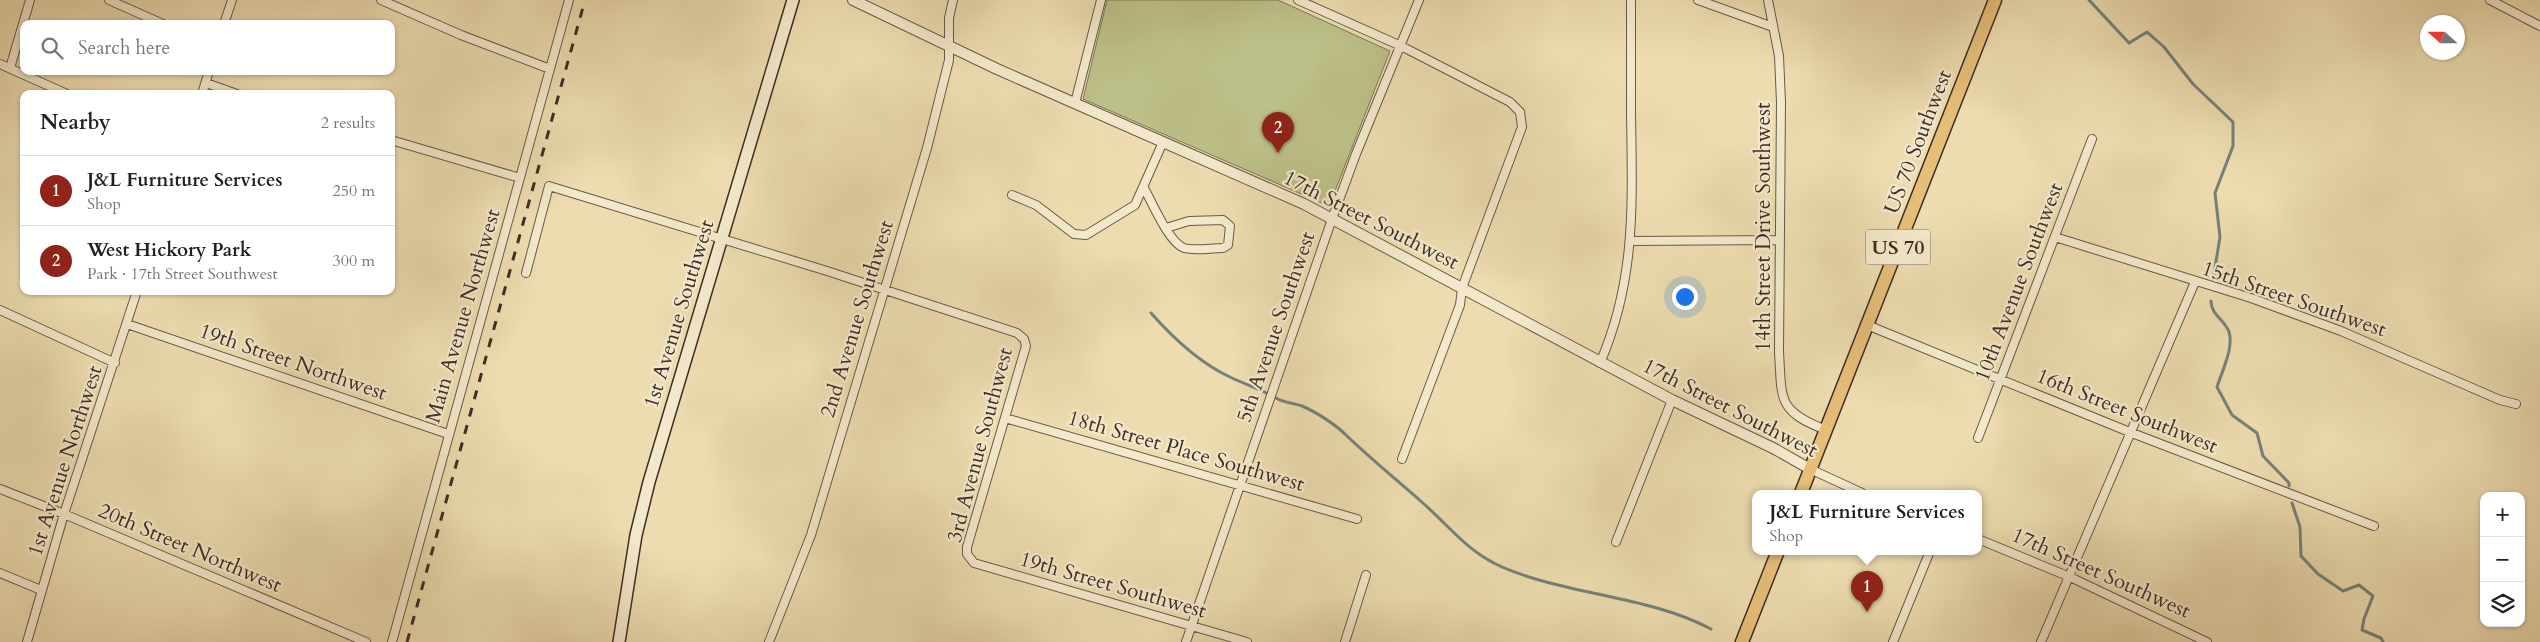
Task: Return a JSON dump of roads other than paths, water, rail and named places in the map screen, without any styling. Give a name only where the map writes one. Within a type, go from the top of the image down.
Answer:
[{"type":"main road","name":"1st Avenue Southwest","points":[[619,642],[645,497],[792,0]]},
{"type":"main road","name":"US 70 Southwest","points":[[1802,490],[1995,0]]},
{"type":"main road","points":[[1742,642],[1776,555]]},
{"type":"street","points":[[24,20],[30,0]]},
{"type":"street","points":[[109,0],[154,20]]},
{"type":"street","points":[[225,20],[232,0]]},
{"type":"street","points":[[381,0],[461,35],[550,69]]},
{"type":"street","name":"Main Avenue Northwest","points":[[392,642],[569,0]]},
{"type":"street","name":"17th Street Southwest","points":[[853,0],[951,48],[1332,218],[1672,400],[1773,448],[1810,470],[1855,490]]},
{"type":"street","name":"2nd Avenue Southwest","points":[[769,642],[811,535],[939,106],[951,48],[949,18],[953,0]]},
{"type":"street","points":[[1075,103],[1101,0]]},
{"type":"street","points":[[1298,0],[1401,46],[1474,82],[1510,102],[1520,112],[1522,127],[1462,288],[1460,305],[1402,459]]},
{"type":"street","name":"5th Avenue Southwest","points":[[1186,642],[1332,218],[1356,154],[1420,0]]},
{"type":"street","points":[[1600,362],[1618,309],[1631,241],[1631,0]]},
{"type":"street","points":[[1698,0],[1773,27]]},
{"type":"street","name":"14th Street Drive Southwest","points":[[1768,0],[1778,56],[1781,102],[1781,392],[1788,408],[1796,417],[1826,430]]},
{"type":"street","points":[[2490,0],[2540,26]]},
{"type":"street","points":[[10,68],[20,34]]},
{"type":"street","points":[[0,64],[20,73]]},
{"type":"street","points":[[25,75],[58,90]]},
{"type":"street","points":[[203,90],[209,75]]},
{"type":"street","points":[[206,83],[226,90]]},
{"type":"street","name":"10th Avenue Southwest","points":[[1978,438],[2092,139]]},
{"type":"street","points":[[395,141],[520,178]]},
{"type":"street","points":[[1012,195],[1036,205],[1067,230],[1080,235],[1086,235],[1135,205],[1163,142]]},
{"type":"street","points":[[526,273],[549,186],[885,290]]},
{"type":"street","points":[[1144,188],[1166,228],[1174,241],[1186,249],[1223,248],[1228,245],[1230,240],[1230,226],[1223,220],[1189,220],[1166,228]]},
{"type":"street","name":"15th Street Southwest","points":[[2055,238],[2251,298],[2341,331],[2407,358],[2500,400],[2516,404]]},
{"type":"street","points":[[1631,241],[1780,240]]},
{"type":"street","points":[[2041,642],[2195,282]]},
{"type":"street","name":"3rd Avenue Southwest","points":[[885,290],[1017,333],[1024,339],[1026,346],[967,547],[971,560]]},
{"type":"street","name":"1st Avenue Northwest","points":[[27,642],[64,514],[136,295]]},
{"type":"street","points":[[0,310],[115,363]]},
{"type":"street","name":"19th Street Northwest","points":[[127,324],[448,434]]},
{"type":"street","name":"16th Street Southwest","points":[[1867,325],[2132,433],[2374,526]]},
{"type":"street","points":[[1616,542],[1672,400]]},
{"type":"street","name":"18th Street Place Southwest","points":[[1005,418],[1357,519]]},
{"type":"street","name":"20th Street Northwest","points":[[0,490],[64,514],[366,642]]},
{"type":"street","name":"17th Street Southwest","points":[[1982,541],[2070,577],[2207,642]]},
{"type":"street","points":[[1893,642],[1928,555]]},
{"type":"street","name":"19th Street Southwest","points":[[971,560],[974,564],[1246,642]]},
{"type":"street","points":[[0,573],[41,590]]},
{"type":"street","points":[[1345,642],[1366,575]]},
{"type":"waterway","points":[[2089,0],[2129,43],[2147,32],[2164,47],[2193,84],[2233,122],[2233,146],[2215,193],[2220,237],[2214,274]]},
{"type":"waterway","points":[[2211,301],[2213,310],[2227,328],[2230,338],[2229,352],[2217,387],[2232,415],[2257,433],[2263,456],[2289,483],[2289,486]]},
{"type":"waterway","points":[[1151,313],[1178,341],[1209,365],[1279,400],[1299,405],[1319,415],[1342,431],[1469,547],[1490,561],[1528,577],[1660,609],[1711,629]]},
{"type":"waterway","points":[[2292,503],[2300,527],[2301,556],[2318,574],[2343,591],[2359,585],[2373,596],[2362,630],[2381,638],[2383,642]]},
{"type":"railway","points":[[407,642],[585,0]]},
{"type":"place","name":"West Hickory Park","points":[[1278,153]]},
{"type":"place","name":"J&L Furniture Services","points":[[1867,612]]}]
